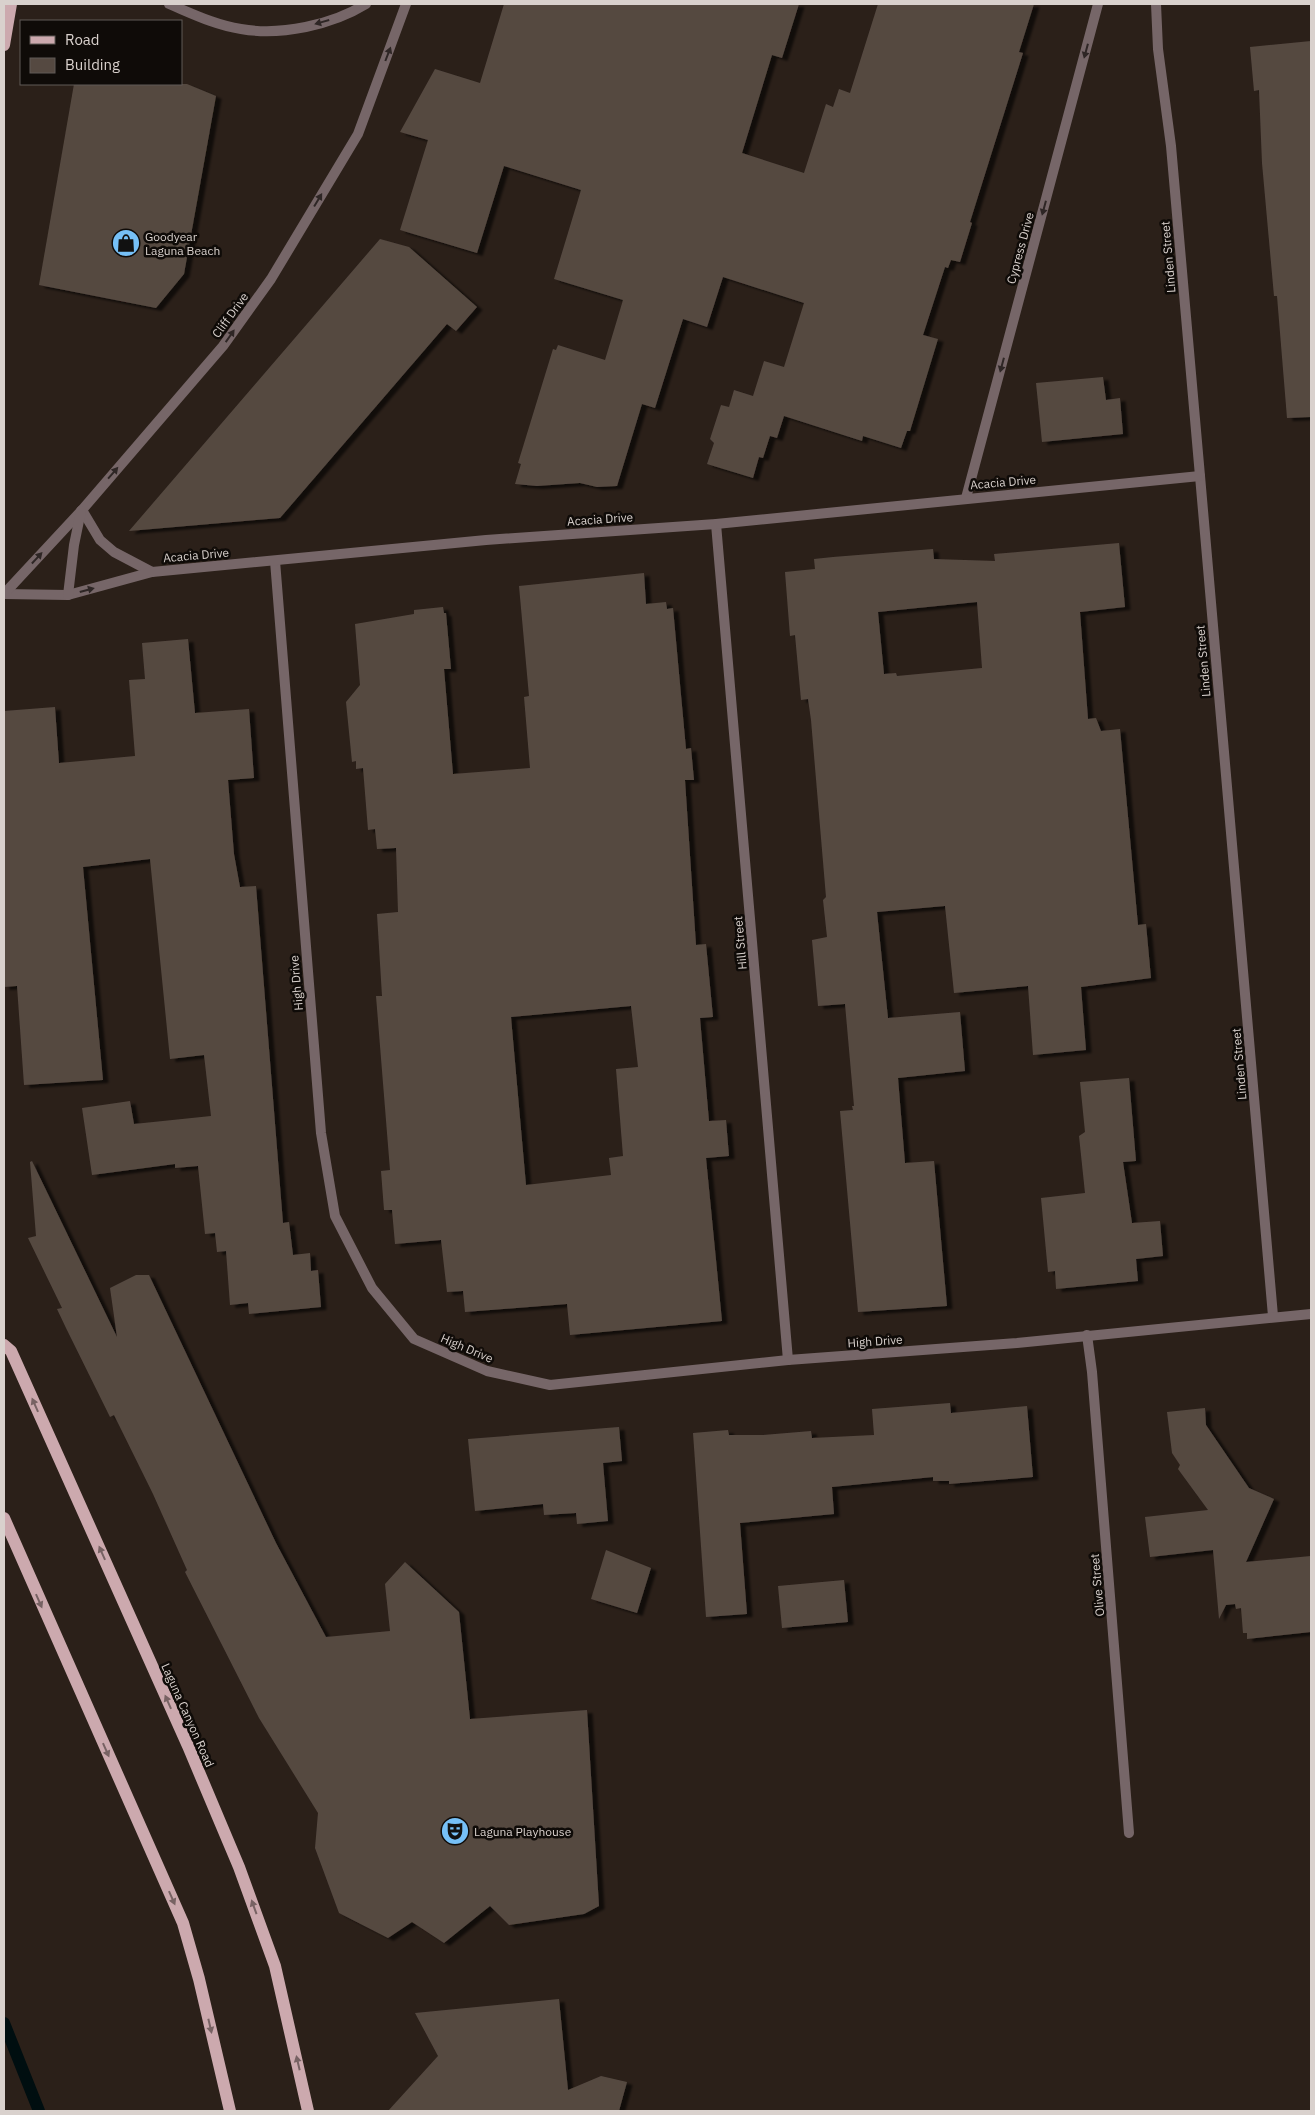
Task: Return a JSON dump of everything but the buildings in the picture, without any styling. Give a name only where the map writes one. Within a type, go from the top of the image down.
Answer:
[{"type":"main road","points":[[4,45],[11,4]]},
{"type":"main road","name":"Laguna Canyon Road","points":[[4,1345],[11,1350],[188,1746],[239,1867],[275,1966],[308,2111]]},
{"type":"main road","points":[[4,1518],[19,1557],[183,1924],[199,1979],[230,2111]]},
{"type":"main road","points":[[4,1536],[19,1557]]},
{"type":"street","points":[[169,4],[208,21],[242,30],[280,30],[316,24],[351,13],[366,4]]},
{"type":"street","name":"Cliff Drive","points":[[4,594],[82,510],[223,346],[271,279],[358,134],[406,4]]},
{"type":"street","name":"Cypress Drive","points":[[966,498],[1098,4]]},
{"type":"street","name":"Linden Street","points":[[1156,4],[1158,49],[1171,146],[1273,1316]]},
{"type":"street","name":"Acacia Drive","points":[[4,594],[68,595],[152,572],[486,540],[716,524],[1200,476]]},
{"type":"street","points":[[82,510],[100,540],[114,552],[152,572]]},
{"type":"street","points":[[68,595],[74,545],[82,510]]},
{"type":"street","name":"Hill Street","points":[[716,524],[788,1360]]},
{"type":"street","name":"High Drive","points":[[276,561],[321,1133],[335,1216],[372,1288],[414,1339],[487,1371],[550,1385],[788,1360],[1311,1314]]},
{"type":"street","name":"Olive Street","points":[[1087,1335],[1129,1833]]},
{"type":"waterway","points":[[4,2023],[39,2111]]},
{"type":"place","name":"Goodyear Laguna Beach","points":[[126,243]]},
{"type":"place","name":"Laguna Playhouse","points":[[455,1831]]}]
